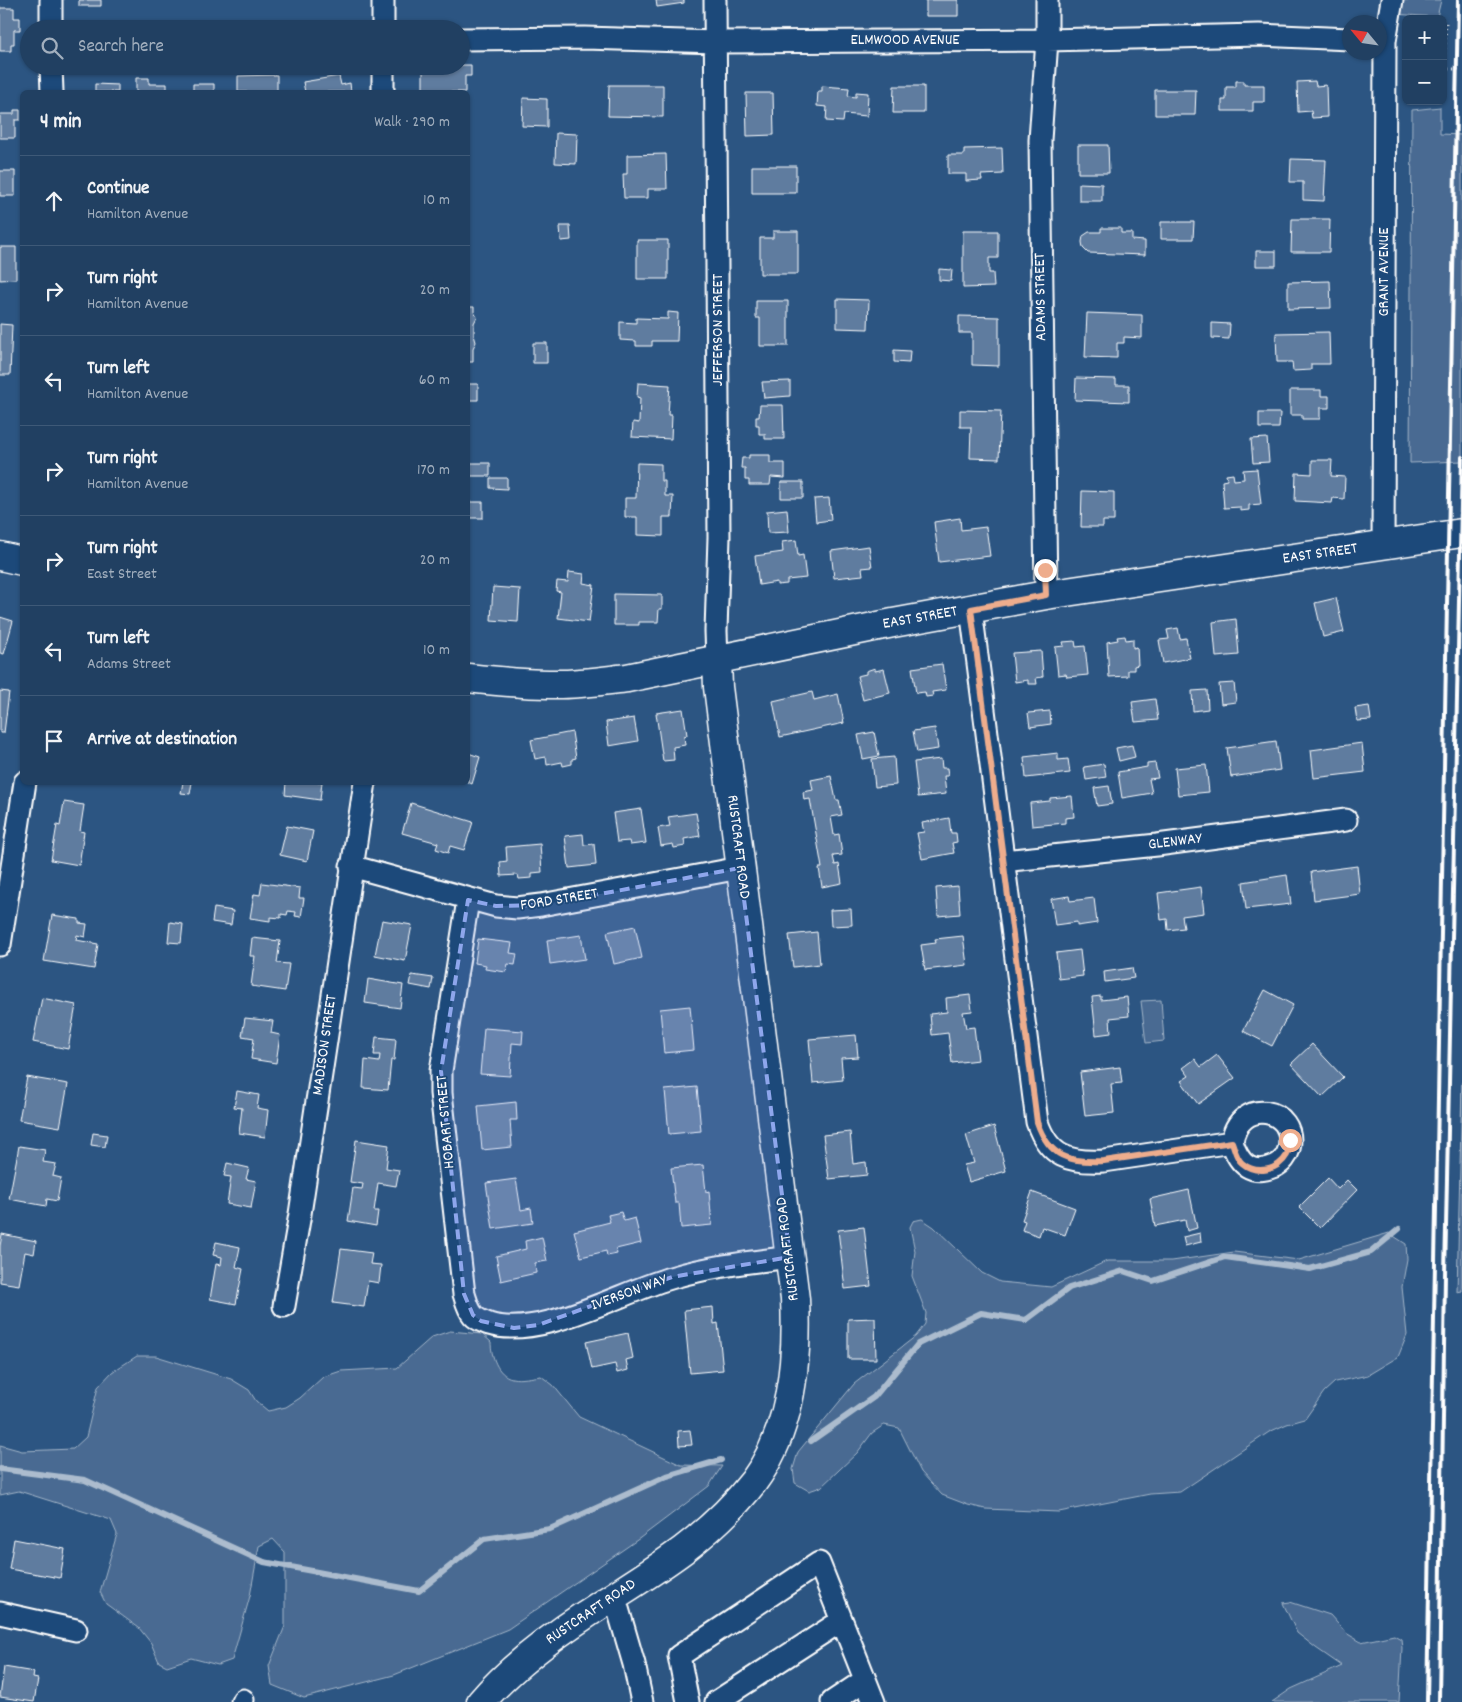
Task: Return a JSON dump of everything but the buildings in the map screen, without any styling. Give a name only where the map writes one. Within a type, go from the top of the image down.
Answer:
[{"type":"main road","name":"EAST STREET","points":[[470,678],[551,684],[627,678],[861,629],[1046,595],[1462,533]]},
{"type":"main road","points":[[0,556],[20,561]]},
{"type":"main road","name":"RUSTCRAFT ROAD","points":[[481,1702],[494,1686],[519,1662],[551,1638],[661,1565],[711,1527],[736,1503],[755,1479],[769,1454],[781,1426],[789,1396],[797,1336],[795,1300],[740,868],[718,687],[717,660]]},
{"type":"street","points":[[51,20],[52,0]]},
{"type":"street","points":[[382,0],[383,20]]},
{"type":"street","name":"JEFFERSON STREET","points":[[715,0],[719,517],[717,660]]},
{"type":"street","name":"ADAMS STREET","points":[[1046,0],[1047,40],[1040,140],[1046,595]]},
{"type":"street","name":"GRANT AVENUE","points":[[1387,20],[1392,0]]},
{"type":"street","name":"ELMWOOD AVENUE","points":[[470,39],[585,38],[716,42],[1047,40],[1259,34],[1342,39]]},
{"type":"street","name":"GRANT AVENUE","points":[[1382,60],[1383,545]]},
{"type":"street","points":[[51,75],[52,90]]},
{"type":"street","points":[[383,75],[383,90]]},
{"type":"street","points":[[971,609],[1037,1122],[1042,1137],[1055,1152],[1070,1159],[1086,1162],[1232,1142]]},
{"type":"street","points":[[0,945],[24,785]]},
{"type":"street","name":"MADISON STREET","points":[[284,1306],[300,1214],[364,785]]},
{"type":"street","name":"GLENWAY","points":[[1003,861],[1166,844],[1346,820]]},
{"type":"street","name":"FORD STREET","points":[[351,866],[468,900],[517,908],[740,868]]},
{"type":"street","name":"HOBART STREET","points":[[468,900],[440,1071],[464,1294],[473,1315]]},
{"type":"street","name":"IVERSON WAY","points":[[473,1315],[481,1321],[496,1326],[514,1328],[538,1325],[672,1277],[735,1264],[790,1256]]},
{"type":"street","points":[[688,1702],[679,1656],[819,1564],[874,1702]]},
{"type":"street","points":[[614,1596],[634,1664],[642,1702]]},
{"type":"street","points":[[0,1613],[76,1630]]},
{"type":"street","points":[[716,1702],[841,1621]]},
{"type":"street","points":[[832,1702],[865,1680]]},
{"type":"path","points":[[1444,60],[1444,69],[1462,69]]},
{"type":"highlighted area","points":[[740,868],[790,1257],[672,1277],[538,1325],[514,1328],[481,1321],[473,1315],[464,1294],[441,1071],[468,900],[496,906],[541,905]]},
{"type":"shaded area","points":[[1397,0],[1441,0],[1437,15],[1394,14]]},
{"type":"shaded area","points":[[1440,107],[1440,134],[1462,135],[1462,461],[1410,463],[1412,110]]},
{"type":"shaded area","points":[[1161,1000],[1164,1041],[1146,1043],[1141,1001]]},
{"type":"shaded area","points":[[1462,1082],[1462,1291],[1457,1292]]},
{"type":"shaded area","points":[[922,1219],[934,1227],[982,1273],[1000,1282],[1051,1287],[1107,1261],[1172,1261],[1234,1252],[1299,1260],[1389,1233],[1406,1244],[1407,1259],[1402,1287],[1407,1335],[1398,1357],[1368,1375],[1335,1382],[1324,1392],[1305,1419],[1269,1432],[1180,1492],[1150,1494],[1059,1512],[985,1509],[942,1495],[921,1472],[899,1428],[884,1425],[872,1433],[857,1453],[821,1487],[809,1491],[795,1483],[793,1469],[798,1452],[854,1384],[916,1336],[925,1324],[926,1313],[912,1276],[915,1251],[910,1227],[913,1221]]},
{"type":"shaded area","points":[[450,1331],[482,1334],[491,1342],[492,1353],[502,1373],[515,1379],[541,1376],[553,1385],[579,1417],[681,1465],[722,1466],[709,1486],[640,1538],[508,1629],[394,1675],[304,1698],[272,1685],[269,1666],[285,1626],[285,1552],[273,1539],[259,1546],[250,1596],[232,1660],[218,1665],[191,1658],[167,1666],[159,1662],[151,1643],[139,1628],[106,1604],[100,1592],[117,1534],[111,1520],[19,1491],[0,1495],[0,1445],[22,1451],[73,1449],[86,1437],[98,1387],[112,1372],[137,1356],[156,1356],[231,1379],[249,1390],[256,1401],[268,1411],[286,1407],[300,1398],[323,1377],[341,1371],[397,1368],[432,1337]]},
{"type":"shaded area","points":[[1290,1602],[1330,1615],[1346,1633],[1361,1642],[1394,1635],[1401,1639],[1399,1702],[1272,1702],[1291,1689],[1342,1666],[1297,1633],[1283,1603]]},
{"type":"waterway","points":[[811,1441],[874,1397],[918,1344],[981,1313],[1026,1320],[1069,1288],[1123,1271],[1153,1281],[1225,1257],[1310,1269],[1371,1252],[1399,1229]]},
{"type":"waterway","points":[[0,1469],[85,1480],[264,1562],[419,1591],[484,1539],[550,1529],[667,1476],[721,1460]]},
{"type":"railway","points":[[1427,1702],[1458,0]]},
{"type":"railway","points":[[1439,1702],[1445,1275],[1462,457]]},
{"type":"route","points":[[1045,570],[1046,595],[971,609],[1037,1122],[1042,1137],[1055,1152],[1070,1159],[1086,1162],[1232,1142],[1236,1155],[1242,1163],[1256,1170],[1266,1170],[1279,1165],[1287,1155],[1290,1140]]}]
